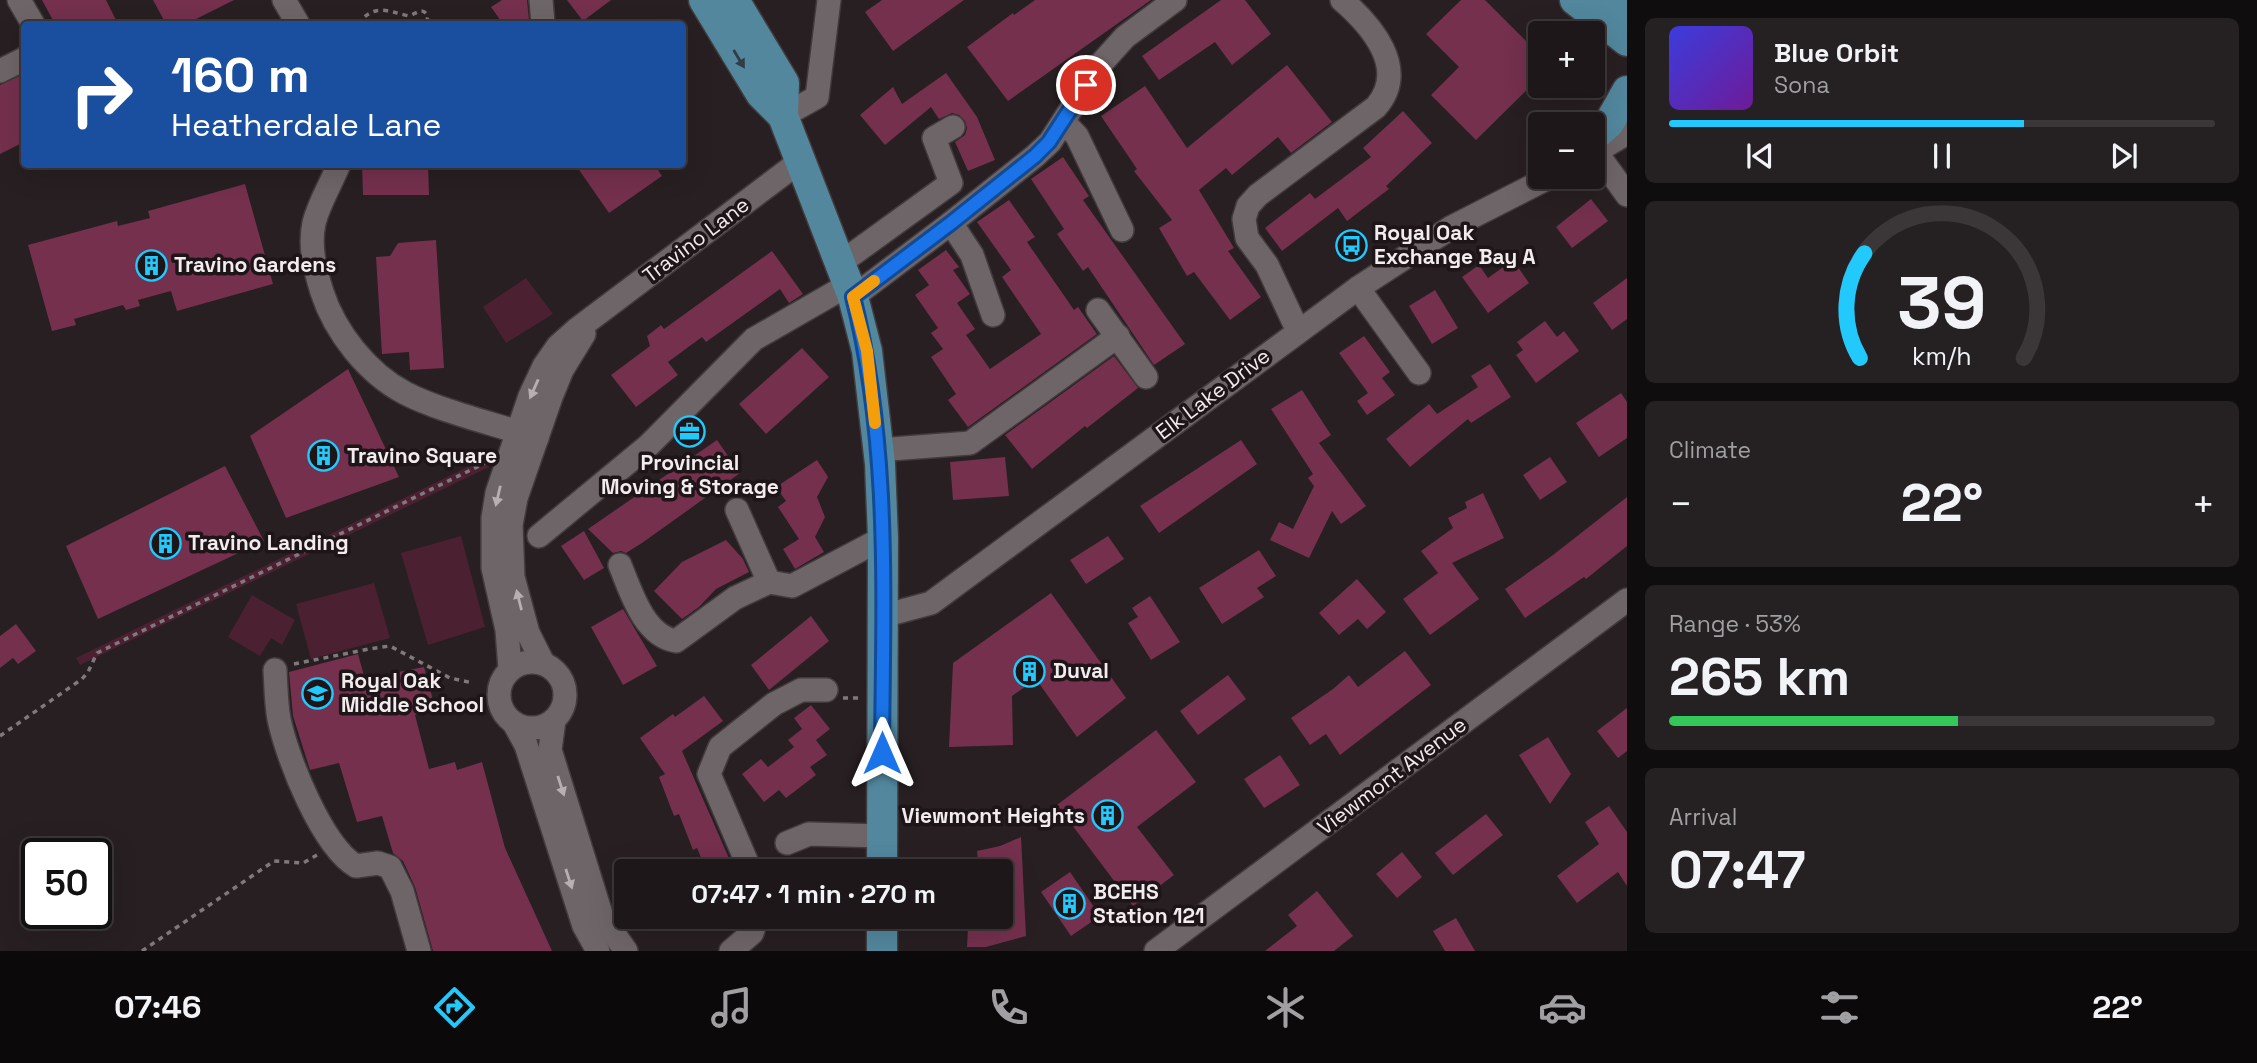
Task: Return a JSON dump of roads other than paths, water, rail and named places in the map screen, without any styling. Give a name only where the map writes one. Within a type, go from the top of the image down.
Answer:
[{"type":"main road","points":[[704,0],[761,94],[783,117]]},
{"type":"main road","points":[[734,0],[784,83],[783,117],[846,282],[867,351],[878,450],[883,538],[882,859]]},
{"type":"main road","points":[[1576,0],[1619,20],[1627,64]]},
{"type":"main road","points":[[1605,130],[1627,90]]},
{"type":"main road","points":[[882,929],[883,950]]},
{"type":"street","points":[[19,0],[31,21]]},
{"type":"street","points":[[284,0],[296,21]]},
{"type":"street","points":[[541,0],[543,21]]},
{"type":"street","points":[[783,117],[817,97],[829,0]]},
{"type":"street","points":[[539,536],[649,445],[754,339],[846,282],[951,223],[1035,156],[1064,122],[1098,66],[1125,37],[1174,0]]},
{"type":"street","points":[[1298,331],[1267,265],[1247,238],[1244,219],[1248,206],[1258,195],[1376,107],[1386,96],[1391,79],[1387,59],[1364,19],[1342,0]]},
{"type":"street","points":[[0,71],[21,60]]},
{"type":"street","points":[[1064,122],[1077,136],[1122,230]]},
{"type":"street","points":[[846,282],[951,184],[934,138],[953,127]]},
{"type":"street","points":[[1605,143],[1627,133]]},
{"type":"street","name":"Travino Lane","points":[[528,434],[592,319],[799,162]]},
{"type":"street","points":[[1605,164],[1627,195]]},
{"type":"street","points":[[337,168],[313,226],[312,250],[325,302],[340,330],[358,354],[382,378],[405,393],[528,434]]},
{"type":"street","name":"Elk Lake Drive","points":[[883,616],[932,603],[1358,288],[1452,227],[1528,188]]},
{"type":"street","points":[[951,223],[972,255],[993,315]]},
{"type":"street","points":[[1358,288],[1419,373]]},
{"type":"street","points":[[1098,310],[1146,377]]},
{"type":"street","points":[[878,450],[970,443],[1118,337]]},
{"type":"street","points":[[510,669],[507,630],[493,568],[492,543],[497,493],[507,465],[528,434]]},
{"type":"street","points":[[528,434],[511,524],[511,548],[513,577],[527,633],[543,663]]},
{"type":"street","points":[[737,510],[769,582]]},
{"type":"street","points":[[620,565],[639,611],[664,639],[676,641],[735,598],[769,582],[792,586],[883,538]]},
{"type":"street","name":"Viewmont Avenue","points":[[1156,951],[1627,600]]},
{"type":"street","points":[[598,951],[583,926],[526,745],[514,723],[506,716],[499,697],[503,677],[520,663],[531,661],[552,667],[564,683],[565,703],[554,720],[550,750],[602,917],[626,951]]},
{"type":"street","points":[[275,670],[279,718],[305,794],[345,860],[356,866],[378,863],[390,867],[402,891],[419,951]]},
{"type":"street","points":[[745,859],[709,774],[720,747],[774,704],[801,690],[826,690]]},
{"type":"street","points":[[514,723],[535,728],[554,720]]},
{"type":"street","points":[[787,843],[808,834],[882,836]]},
{"type":"street","points":[[731,951],[753,929]]},
{"type":"place","name":"Royal Oak Exchange Bay A","points":[[1351,245]]},
{"type":"place","name":"Travino Gardens","points":[[151,265]]},
{"type":"place","name":"Provincial Moving & Storage","points":[[690,431]]},
{"type":"place","name":"Travino Square","points":[[324,456]]},
{"type":"place","name":"Travino Landing","points":[[165,543]]},
{"type":"place","name":"Duval","points":[[1030,671]]},
{"type":"place","name":"Royal Oak Middle School","points":[[318,693]]},
{"type":"place","name":"Viewmont Heights","points":[[1108,816]]},
{"type":"place","name":"BCEHS Station 121","points":[[1070,904]]}]
